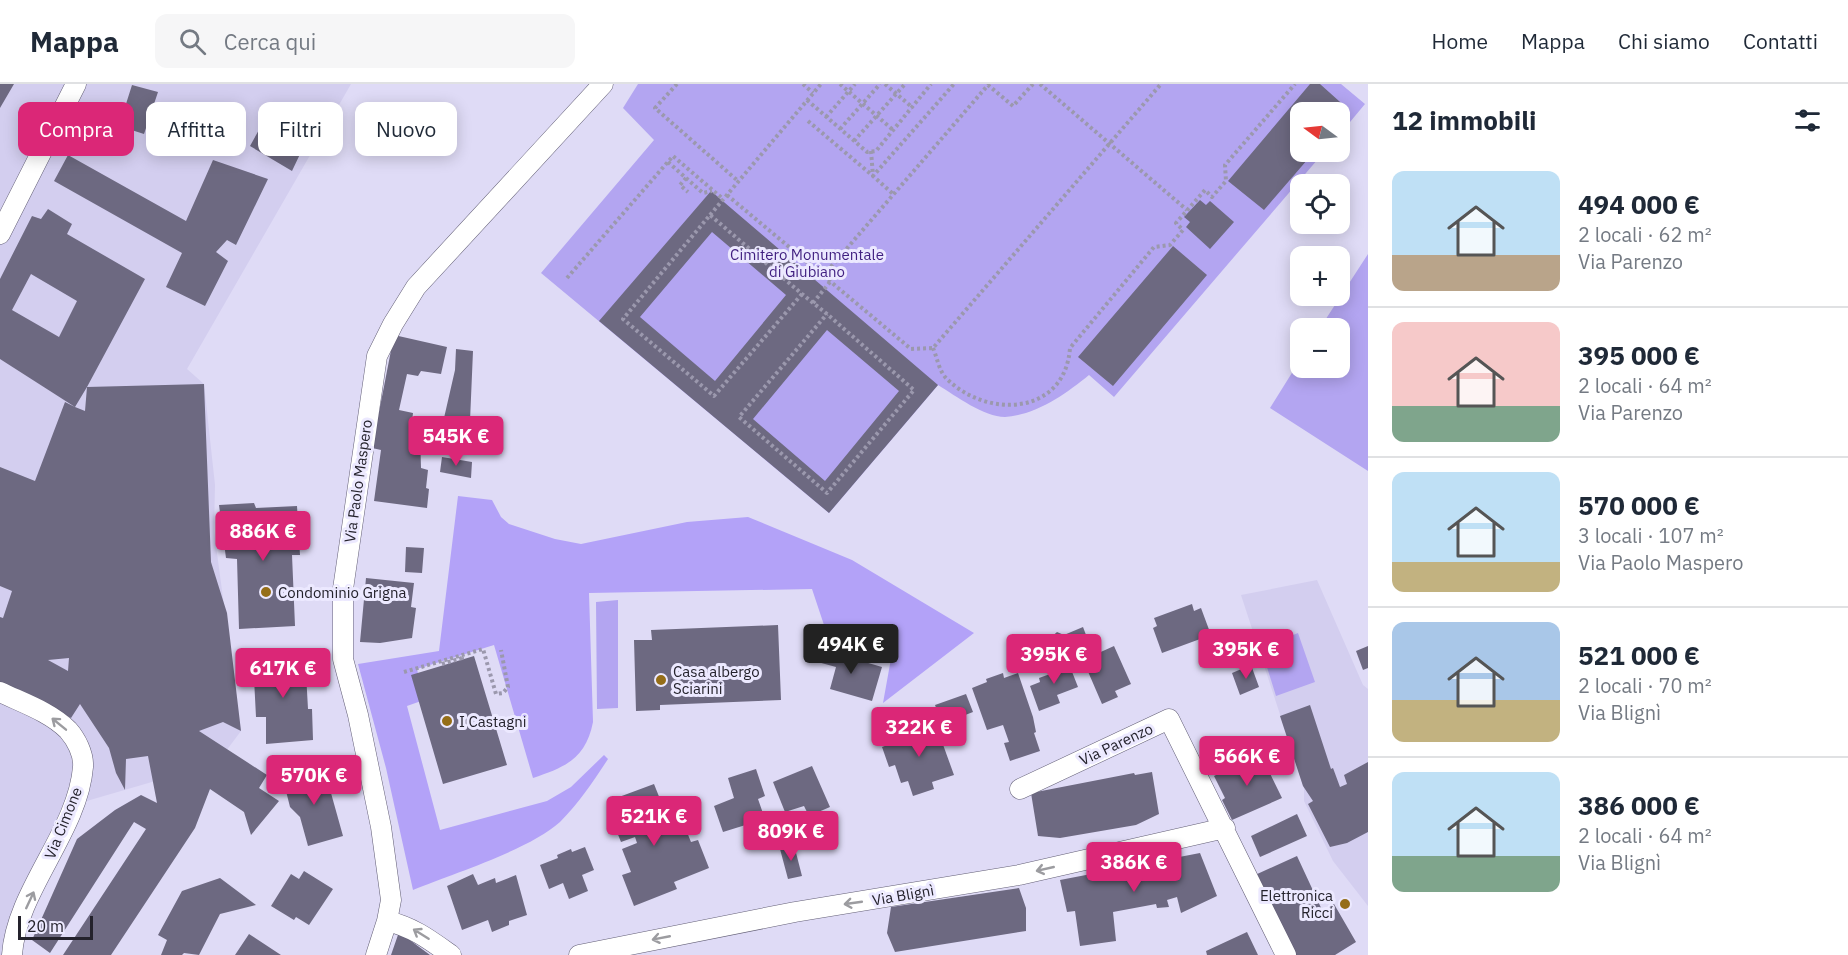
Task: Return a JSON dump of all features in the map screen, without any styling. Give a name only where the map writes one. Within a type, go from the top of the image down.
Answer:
[{"type":"street","points":[[0,234],[76,84]]},
{"type":"street","name":"Via Paolo Maspero","points":[[376,955],[391,900],[381,827],[358,715],[343,659],[342,623],[343,590],[377,356],[393,324],[416,287],[603,84]]},
{"type":"street","name":"Via Cimone","points":[[0,692],[59,722],[76,742],[83,766],[76,800],[20,921],[12,955]]},
{"type":"street","name":"Via Parenzo","points":[[1020,789],[1169,719],[1286,955]]},
{"type":"street","name":"Via Blignì","points":[[579,955],[795,912],[1019,875],[1225,828]]},
{"type":"street","points":[[387,921],[414,929],[451,955]]},
{"type":"path","points":[[677,84],[655,108],[738,181]]},
{"type":"path","points":[[803,84],[813,93]]},
{"type":"path","points":[[802,294],[714,396],[623,319],[821,84]]},
{"type":"path","points":[[840,84],[893,130]]},
{"type":"path","points":[[826,117],[855,84]]},
{"type":"path","points":[[840,129],[880,84]]},
{"type":"path","points":[[885,84],[913,108]]},
{"type":"path","points":[[854,141],[905,84]]},
{"type":"path","points":[[807,100],[867,152],[876,150],[932,84]]},
{"type":"path","points":[[873,176],[954,84]]},
{"type":"path","points":[[823,276],[988,84],[1013,106],[1033,84]]},
{"type":"path","points":[[1040,84],[1187,210]]},
{"type":"path","points":[[727,195],[911,348],[933,348],[1110,146],[1161,84]]},
{"type":"path","points":[[933,348],[944,377],[978,400],[996,405],[1013,406],[1045,395],[1060,382],[1067,368],[1070,348],[1154,247],[1170,245],[1183,230],[1176,223],[1204,190],[1212,197],[1226,181],[1225,165],[1295,84]]},
{"type":"path","points":[[808,121],[892,194]]},
{"type":"path","points":[[871,151],[873,176]]},
{"type":"path","points":[[567,278],[673,156],[723,199]]},
{"type":"path","points":[[668,162],[703,193],[713,191]]},
{"type":"path","points":[[686,178],[680,185],[688,192]]},
{"type":"path","points":[[710,215],[827,315],[914,390],[827,493],[739,417],[827,315]]},
{"type":"path","points":[[813,303],[830,282]]},
{"type":"path","points":[[404,672],[483,649],[496,694],[503,693],[508,687],[501,650]]},
{"type":"path","points":[[442,664],[462,658],[460,656]]},
{"type":"shaded area","points":[[0,84],[351,84],[341,102],[258,102],[258,156],[310,156],[187,369],[204,384],[215,485],[214,531],[241,731],[217,763],[73,805],[14,955],[0,955]]},
{"type":"shaded area","points":[[458,496],[492,500],[501,517],[509,524],[555,539],[581,544],[687,522],[748,517],[852,560],[974,633],[883,703],[892,653],[827,634],[812,589],[589,593],[593,722],[590,734],[580,753],[573,759],[555,770],[533,778],[494,645],[417,669],[424,700],[407,706],[440,830],[547,801],[571,787],[604,755],[608,759],[573,807],[560,822],[546,832],[511,851],[413,890],[386,768],[358,664],[439,651]]},
{"type":"shaded area","points":[[1317,580],[1363,685],[1368,689],[1368,906],[1333,861],[1304,801],[1304,788],[1241,595]]},
{"type":"green space","name":"Cimitero Monumentale di Giubiano","points":[[638,84],[1341,84],[1365,104],[1350,122],[1350,102],[1290,102],[1290,162],[1315,162],[1305,174],[1290,174],[1290,192],[1114,397],[1089,375],[1039,408],[1005,417],[979,410],[938,385],[829,513],[541,273],[654,140],[623,108]]},
{"type":"green space","points":[[1368,254],[1368,471],[1270,408],[1290,376],[1290,378],[1350,378],[1350,318],[1326,318],[1334,306],[1350,306],[1350,282]]},
{"type":"green space","points":[[618,600],[618,708],[597,709],[596,602]]},
{"type":"green space","points":[[1298,633],[1315,682],[1276,696],[1261,648]]},
{"type":"building","points":[[0,84],[14,84],[0,108]]},
{"type":"building","points":[[1310,84],[1320,84],[1340,102],[1295,102]]},
{"type":"building","points":[[132,85],[158,92],[155,102],[146,102],[144,134],[134,131],[134,102],[127,102]]},
{"type":"building","points":[[1290,108],[1290,162],[1305,162],[1295,174],[1290,174],[1290,180],[1264,210],[1228,181]]},
{"type":"building","points":[[258,132],[258,151],[250,146]]},
{"type":"building","points":[[67,156],[70,156],[186,221],[213,160],[268,179],[236,245],[227,240],[216,252],[228,261],[205,306],[166,287],[182,253],[54,181]]},
{"type":"building","points":[[267,156],[299,156],[292,171]]},
{"type":"building","points":[[711,191],[938,385],[829,513],[599,321]],"holes":[[[712,232],[786,295],[715,381],[640,317]],[[827,330],[899,391],[825,481],[753,419]]]},
{"type":"building","points":[[1200,200],[1206,205],[1210,201],[1234,222],[1210,249],[1186,227],[1190,222],[1184,217]]},
{"type":"building","points":[[48,209],[72,224],[67,234],[145,279],[75,407],[0,359],[0,279],[32,216],[41,219]],"holes":[[[31,274],[77,301],[59,337],[12,310]]]},
{"type":"building","points":[[1173,246],[1207,275],[1113,386],[1078,357]]},
{"type":"building","points":[[394,335],[447,347],[441,374],[421,371],[418,376],[407,374],[399,410],[413,413],[411,430],[420,432],[421,468],[428,470],[427,508],[374,501],[381,450],[372,448]]},
{"type":"building","points":[[456,349],[473,351],[470,421],[444,418],[455,370]]},
{"type":"building","points":[[204,384],[211,562],[227,613],[241,731],[223,722],[199,731],[267,775],[259,788],[279,801],[251,835],[244,812],[210,789],[195,828],[111,955],[63,955],[146,829],[134,822],[50,953],[32,940],[77,839],[115,810],[141,795],[157,803],[148,756],[126,759],[125,790],[116,773],[109,748],[80,704],[71,718],[0,682],[0,617],[3,618],[12,591],[0,586],[0,467],[35,481],[65,402],[85,411],[87,387]],"holes":[[[69,658],[68,671],[48,660]]]},
{"type":"building","points":[[442,457],[472,462],[471,478],[440,472]]},
{"type":"building","name":"Condominio Grigna","points":[[254,503],[256,508],[297,506],[300,555],[292,555],[295,626],[239,629],[237,559],[226,558],[219,505]]},
{"type":"building","points":[[406,547],[424,548],[422,573],[405,572]]},
{"type":"building","points":[[366,578],[414,583],[411,607],[416,608],[412,638],[380,643],[360,642]]},
{"type":"building","points":[[1192,604],[1194,611],[1201,608],[1211,635],[1162,653],[1153,628],[1157,626],[1154,618]]},
{"type":"building","points":[[778,625],[781,700],[660,705],[660,710],[636,711],[634,640],[652,640],[651,630]]},
{"type":"building","points":[[1083,627],[1091,648],[1073,656],[1071,652],[1054,659],[1048,640],[1057,632],[1064,635]]},
{"type":"building","points":[[1114,646],[1131,684],[1115,691],[1118,697],[1102,704],[1083,660]]},
{"type":"building","points":[[1368,646],[1368,668],[1363,670],[1356,651]]},
{"type":"building","points":[[817,648],[882,667],[872,701],[830,689],[836,667],[814,661]]},
{"type":"building","points":[[305,655],[308,709],[312,709],[313,740],[266,744],[266,717],[256,717],[253,659]]},
{"type":"building","points":[[474,656],[507,765],[443,784],[411,675]]},
{"type":"building","points":[[1067,659],[1078,687],[1057,695],[1060,703],[1039,711],[1030,686],[1040,682],[1039,678],[1050,674],[1048,666]]},
{"type":"building","points":[[1251,665],[1259,687],[1240,695],[1232,673]]},
{"type":"building","points":[[1003,673],[1004,678],[1018,673],[1033,717],[1036,732],[1034,733],[1040,751],[1010,761],[1004,743],[1009,742],[1003,725],[987,730],[972,688],[987,682],[986,679]]},
{"type":"building","points":[[966,694],[973,712],[942,724],[935,705]]},
{"type":"building","points":[[1310,705],[1331,769],[1333,768],[1340,787],[1347,784],[1344,775],[1368,762],[1368,832],[1347,843],[1330,847],[1308,804],[1313,801],[1303,786],[1280,716]]},
{"type":"building","points":[[930,721],[933,729],[937,728],[954,775],[932,782],[934,789],[913,796],[908,781],[901,783],[895,765],[889,767],[882,747],[904,739],[901,731]]},
{"type":"building","points":[[1260,753],[1282,798],[1232,820],[1222,800],[1225,798],[1214,776]]},
{"type":"building","points":[[812,766],[830,807],[809,816],[804,806],[785,812],[773,782]]},
{"type":"building","points":[[324,768],[343,836],[308,846],[300,817],[290,807],[283,779]]},
{"type":"building","points":[[756,769],[765,796],[758,799],[765,819],[723,832],[714,806],[734,798],[728,778]]},
{"type":"building","points":[[1152,772],[1159,814],[1136,825],[1060,838],[1038,836],[1031,793],[1134,773],[1135,775]]},
{"type":"building","points":[[654,784],[664,809],[657,811],[663,827],[682,820],[691,842],[698,840],[709,868],[674,882],[677,889],[634,906],[622,875],[631,872],[622,849],[637,843],[635,837],[621,842],[608,810],[622,805],[619,797]]},
{"type":"building","points":[[1297,814],[1307,836],[1260,857],[1251,836]]},
{"type":"building","points":[[794,845],[802,876],[788,879],[780,849]]},
{"type":"building","points":[[585,847],[594,870],[582,875],[588,891],[569,899],[563,883],[549,889],[540,865],[558,858],[557,855],[571,849],[572,852]]},
{"type":"building","points":[[1200,853],[1217,896],[1181,913],[1177,897],[1167,900],[1169,907],[1157,908],[1156,904],[1113,912],[1116,941],[1080,946],[1075,911],[1067,912],[1060,880]]},
{"type":"building","points":[[1297,856],[1323,912],[1334,904],[1356,942],[1335,955],[1295,955],[1255,875]]},
{"type":"building","points":[[304,871],[333,889],[309,925],[296,917],[294,920],[271,906],[291,874],[299,879]]},
{"type":"building","points":[[473,874],[478,885],[495,878],[496,883],[516,875],[527,915],[509,921],[509,925],[492,932],[488,920],[462,930],[447,886]]},
{"type":"building","points":[[220,878],[256,905],[220,914],[199,955],[184,953],[182,955],[161,955],[167,940],[158,935],[182,891]]},
{"type":"building","points":[[1019,888],[1026,908],[1026,931],[895,952],[887,933],[891,907]]},
{"type":"building","points":[[399,932],[430,955],[391,955]]},
{"type":"building","points":[[1247,932],[1258,955],[1207,955],[1206,951]]},
{"type":"building","points":[[249,934],[281,955],[235,955]]},
{"type":"place","name":"Condominio Grigna","points":[[266,592]]},
{"type":"place","name":"Casa albergo Sciarini","points":[[661,680]]},
{"type":"place","name":"I Castagni","points":[[447,721]]},
{"type":"place","name":"Elettronica Ricci","points":[[1345,904]]}]
